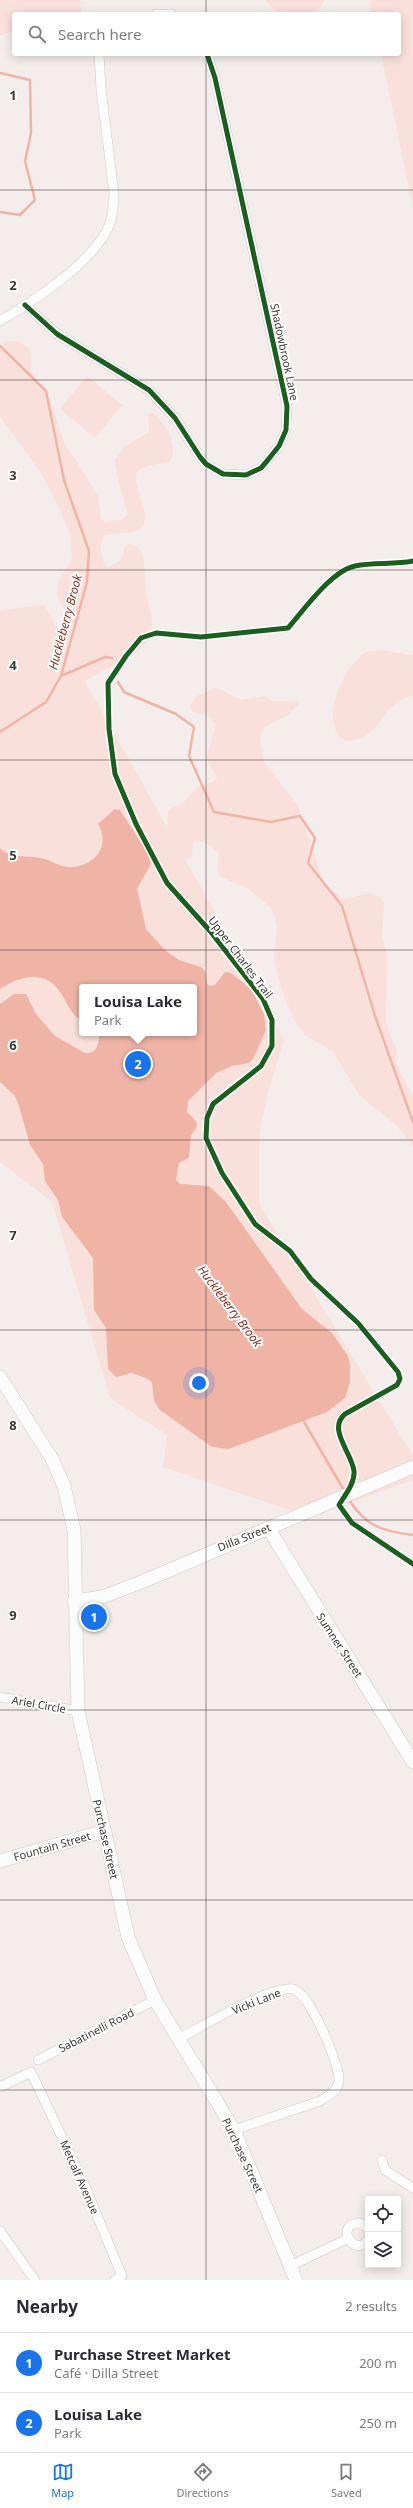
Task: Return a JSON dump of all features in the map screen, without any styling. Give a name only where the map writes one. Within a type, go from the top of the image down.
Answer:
[{"type":"main road","name":"Purchase Street","points":[[0,1377],[39,1436],[64,1486],[74,1530],[74,1601],[78,1711],[128,1937],[155,2000],[180,2038],[234,2130],[292,2265],[296,2280]]},
{"type":"main road","name":"Dilla Street","points":[[74,1601],[102,1597],[139,1583],[346,1494],[413,1467]]},
{"type":"main road","name":"Sumner Street","points":[[268,1528],[413,1762]]},
{"type":"main road","name":"Fountain Street","points":[[0,1861],[104,1830]]},
{"type":"street","points":[[0,321],[65,276],[93,250],[107,231],[114,193],[101,89],[99,56]]},
{"type":"street","name":"Shadowbrook Lane","points":[[25,305],[57,334],[149,390],[175,418],[200,457],[213,469],[232,475],[246,474],[261,468],[272,456],[286,430],[287,406],[215,78],[208,56]]},
{"type":"street","name":"Ariel Circle","points":[[0,1697],[78,1711]]},
{"type":"street","name":"Vicki Lane","points":[[180,2038],[259,1998],[279,1991],[295,1990],[302,1993],[320,2024],[336,2064],[339,2082],[334,2092],[320,2101],[234,2130]]},
{"type":"street","name":"Sabatinelli Road","points":[[38,2060],[155,2000]]},
{"type":"street","name":"Metcalf Avenue","points":[[0,2087],[32,2072],[85,2186],[122,2276],[115,2280]]},
{"type":"street","points":[[382,2160],[386,2170],[413,2188]]},
{"type":"street","points":[[365,2225],[357,2222],[350,2225],[347,2232],[347,2239],[352,2244],[359,2246],[365,2243]]},
{"type":"street","points":[[0,2231],[35,2280]]},
{"type":"street","points":[[292,2265],[347,2239]]},
{"type":"shaded area","points":[[0,0],[80,0],[81,12],[12,12],[12,32],[0,35]]},
{"type":"shaded area","points":[[266,0],[324,0],[318,12],[275,12]]},
{"type":"shaded area","points":[[370,0],[413,0],[413,209],[381,56],[401,56],[401,12],[372,12]]},
{"type":"shaded area","points":[[7,341],[19,342],[29,348],[31,353],[31,371],[50,399],[64,443],[98,496],[101,519],[105,522],[123,519],[127,515],[115,467],[115,460],[125,446],[149,432],[148,414],[152,412],[162,422],[170,435],[172,442],[173,449],[170,462],[147,466],[137,471],[137,485],[145,512],[143,527],[133,532],[104,535],[101,542],[102,556],[107,567],[118,563],[122,558],[124,547],[128,544],[134,545],[141,553],[144,563],[145,589],[152,619],[150,635],[144,645],[127,659],[85,681],[167,827],[168,812],[172,808],[183,803],[198,786],[214,782],[217,778],[206,758],[216,725],[209,716],[193,712],[190,707],[195,697],[215,687],[241,700],[264,696],[274,701],[298,702],[299,704],[289,714],[263,728],[260,738],[264,762],[299,807],[324,884],[342,898],[370,894],[376,895],[384,903],[382,938],[387,954],[386,1023],[397,1051],[396,1063],[413,1097],[413,1147],[396,1125],[360,1096],[333,1052],[304,1034],[294,1020],[283,993],[275,965],[274,954],[277,925],[272,909],[250,890],[219,876],[217,870],[219,853],[205,842],[193,841],[192,858],[187,859],[184,857],[271,1013],[284,1041],[269,1088],[259,1136],[259,1203],[413,1456],[413,1480],[310,1517],[163,1467],[167,1435],[110,1398],[52,1202],[0,1162],[0,610],[44,605],[66,644],[68,627],[67,616],[57,594],[58,583],[72,558],[70,535],[62,514],[41,473],[0,416],[0,344]]},
{"type":"shaded area","points":[[87,376],[122,405],[95,438],[60,409]]},
{"type":"shaded area","points":[[379,650],[413,655],[413,696],[402,699],[394,705],[373,730],[365,736],[356,740],[344,740],[337,732],[333,721],[333,709],[336,695],[348,670],[356,660],[366,652]]},
{"type":"water","points":[[115,809],[120,810],[148,853],[151,864],[137,889],[146,929],[165,950],[179,960],[201,967],[205,971],[207,984],[210,986],[215,985],[225,972],[231,973],[251,989],[264,1014],[266,1030],[253,1059],[249,1063],[232,1066],[216,1073],[188,1101],[187,1112],[196,1121],[197,1126],[191,1136],[189,1158],[179,1163],[176,1180],[180,1184],[209,1186],[226,1202],[302,1309],[332,1333],[348,1356],[350,1366],[350,1383],[345,1398],[327,1412],[229,1449],[212,1447],[160,1410],[154,1401],[152,1383],[148,1379],[132,1373],[116,1377],[108,1369],[106,1328],[94,1310],[93,1258],[62,1217],[58,1200],[45,1181],[43,1164],[30,1145],[15,1096],[0,1082],[0,1004],[14,994],[26,994],[36,1014],[55,1036],[85,1053],[93,1052],[95,1050],[98,1044],[99,1036],[197,1036],[197,984],[79,984],[79,1019],[72,1012],[56,987],[49,981],[33,977],[25,978],[16,980],[0,989],[0,848],[9,854],[41,858],[66,867],[79,866],[93,859],[101,847],[103,840],[102,832],[98,824]]},
{"type":"waterway","name":"Huckleberry Brook","points":[[0,73],[30,80],[31,133],[25,161],[35,200],[20,215],[0,212]]},
{"type":"waterway","name":"Huckleberry Brook","points":[[0,346],[46,391],[64,480],[89,551],[87,582],[61,676],[46,702],[0,732]]},
{"type":"waterway","points":[[61,676],[105,657],[112,658]]},
{"type":"waterway","points":[[118,682],[124,692],[176,714],[194,727],[189,756],[214,812],[271,822],[300,816],[315,838],[308,863],[342,906],[375,1016],[413,1122]]},
{"type":"waterway","name":"Huckleberry Brook","points":[[303,1420],[345,1492]]},
{"type":"waterway","name":"Huckleberry Brook","points":[[348,1498],[361,1515],[375,1526],[413,1535]]},
{"type":"cycle path","points":[[25,305],[57,334],[149,390],[175,418],[206,464],[223,474],[246,475],[261,468],[279,446],[286,430],[287,406],[215,78],[208,56]]},
{"type":"cycle path","name":"Upper Charles Trail","points":[[413,561],[362,565],[346,569],[327,583],[318,592],[288,628],[201,637],[156,633],[141,638],[126,656],[108,683],[109,729],[115,774],[136,824],[167,883],[210,931],[263,999],[272,1020],[272,1046],[261,1066],[213,1104],[207,1118],[206,1138],[222,1173],[255,1224],[290,1251],[311,1279],[358,1323],[398,1372],[400,1379],[397,1385],[345,1414],[340,1420],[339,1434],[352,1464],[354,1475],[347,1493],[339,1505],[352,1523],[413,1564]]},
{"type":"place","name":"Louisa Lake","points":[[138,1064]]},
{"type":"place","name":"Purchase Street Market","points":[[94,1617]]}]
